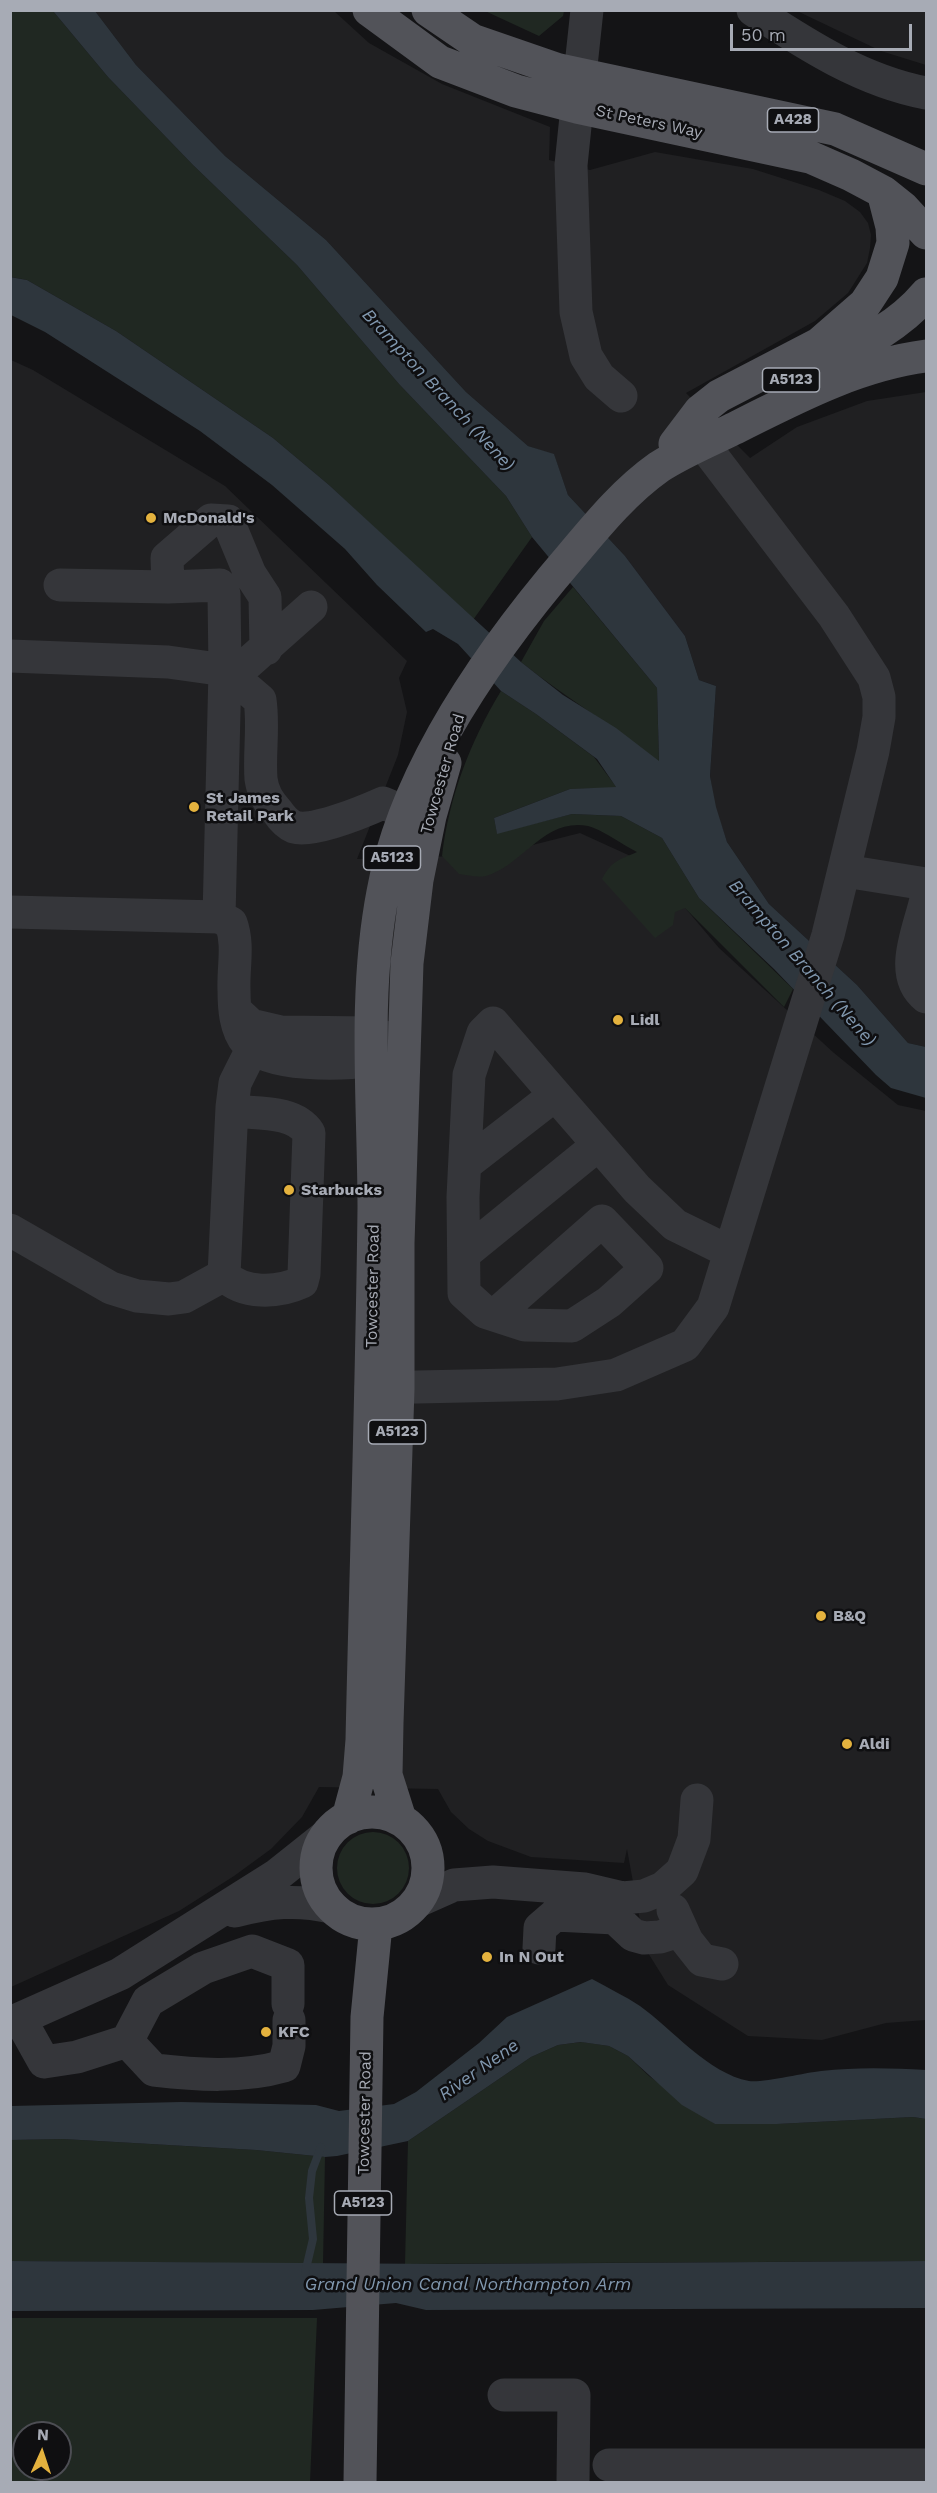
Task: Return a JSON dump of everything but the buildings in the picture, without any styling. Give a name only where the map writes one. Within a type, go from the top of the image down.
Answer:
[{"type":"main road","name":"St Peters Way","points":[[369,10],[440,62],[516,91],[576,107],[810,157],[883,192],[903,208],[927,233]]},
{"type":"main road","name":"St Peters Way","points":[[428,10],[472,40],[558,70],[835,129],[927,169]]},
{"type":"main road","points":[[576,107],[580,75]]},
{"type":"main road","points":[[679,452],[700,411],[719,396],[819,344],[865,304],[882,278],[892,243],[892,227],[883,192]]},
{"type":"main road","name":"Towcester Road","points":[[337,1827],[359,1777],[385,1388],[398,1243],[384,1044],[373,964],[383,890],[405,812],[465,698],[524,610],[613,508],[679,452],[705,423],[873,338],[915,308],[927,294]]},
{"type":"main road","name":"Towcester Road","points":[[679,452],[811,390],[854,373],[927,356]]},
{"type":"main road","name":"Towcester Road","points":[[400,1819],[386,1775],[385,1388],[374,1200],[384,1044],[407,963],[417,880],[430,816],[465,698]]},
{"type":"main road","points":[[337,1827],[359,1812],[387,1814],[400,1819]]},
{"type":"main road","name":"A5123","points":[[400,1819],[419,1836],[428,1861],[425,1888],[418,1901]]},
{"type":"main road","name":"A5123","points":[[332,1907],[320,1889],[315,1868],[320,1847],[337,1827]]},
{"type":"main road","points":[[332,1907],[343,1916],[359,1923],[376,1925],[391,1922],[409,1911],[418,1901]]},
{"type":"main road","name":"Towcester Road","points":[[360,2482],[367,2017],[376,1925]]},
{"type":"street","points":[[580,75],[587,10]]},
{"type":"street","points":[[753,10],[829,58],[906,89],[927,93]]},
{"type":"street","points":[[576,107],[571,165],[576,312],[586,356],[599,377],[621,396]]},
{"type":"street","points":[[385,1388],[557,1384],[616,1375],[685,1345],[713,1307],[828,935],[873,751],[879,717],[879,697],[873,678],[834,616],[679,452]]},
{"type":"street","points":[[168,587],[167,558],[212,520],[228,521],[267,558],[271,575],[265,597],[266,649]]},
{"type":"street","points":[[60,585],[168,587],[220,585],[224,594],[225,670],[219,917]]},
{"type":"street","points":[[10,656],[168,662],[225,670],[248,663],[311,607]]},
{"type":"street","points":[[225,670],[260,700],[261,779],[265,798],[284,820],[295,827],[309,827],[355,816],[383,803],[405,812]]},
{"type":"street","points":[[845,870],[926,901],[913,949],[913,973],[921,992],[927,997]]},
{"type":"street","points":[[10,912],[219,917],[231,923],[237,938],[242,1028],[232,1111],[224,1275],[232,1284],[242,1287],[268,1290],[287,1289],[302,1282],[304,1274],[309,1132],[304,1125],[289,1116],[232,1111]]},
{"type":"street","points":[[602,1221],[647,1268],[609,1302],[572,1326],[525,1325],[485,1312],[464,1293],[469,1074],[483,1033],[493,1023],[638,1190],[675,1225],[730,1252]]},
{"type":"street","points":[[242,1028],[251,1025],[281,1032],[384,1044]]},
{"type":"street","points":[[242,1028],[279,1058],[345,1064],[384,1044]]},
{"type":"street","points":[[325,1063],[360,1086],[374,1200]]},
{"type":"street","points":[[466,1164],[555,1095]]},
{"type":"street","points":[[464,1254],[598,1145]]},
{"type":"street","points":[[495,1315],[638,1190]]},
{"type":"street","points":[[10,1230],[111,1288],[137,1296],[184,1298],[224,1275]]},
{"type":"street","points":[[418,1901],[454,1885],[493,1882],[585,1889],[624,1898],[644,1896],[663,1888],[682,1871],[694,1839],[697,1800]]},
{"type":"street","points":[[127,2041],[154,2070],[187,2074],[260,2073],[284,2066],[298,2057],[302,2033],[302,1980],[288,1965],[252,1952],[202,1968],[148,2001],[127,2041],[77,2057],[44,2062],[15,2021],[120,1974],[277,1875],[337,1827]]},
{"type":"street","points":[[663,1888],[682,1930],[702,1960],[722,1964]]},
{"type":"street","points":[[213,1917],[270,1902],[306,1902],[332,1907]]},
{"type":"street","points":[[539,1948],[540,1928],[545,1921],[555,1915],[615,1918],[633,1935],[644,1938],[660,1937],[682,1930]]},
{"type":"street","points":[[284,2066],[289,2046],[288,1965]]},
{"type":"street","points":[[504,2395],[574,2396],[573,2482]]},
{"type":"street","points":[[609,2465],[840,2474],[927,2465]]},
{"type":"shaded area","points":[[10,11],[53,11],[108,77],[193,165],[297,265],[399,384],[506,496],[532,537],[473,620],[329,485],[273,438],[116,331],[27,280],[11,277]]},
{"type":"shaded area","points":[[95,11],[334,11],[369,43],[442,84],[550,127],[549,160],[590,170],[655,152],[753,169],[819,190],[845,201],[860,212],[868,223],[871,235],[870,248],[867,263],[848,293],[815,321],[686,393],[750,458],[797,427],[867,401],[926,392],[926,1047],[908,1043],[857,985],[769,904],[727,842],[715,807],[710,776],[716,686],[699,680],[685,636],[625,556],[568,495],[554,455],[528,446],[466,392],[326,240],[225,156],[136,65]]},
{"type":"shaded area","points":[[485,11],[564,11],[563,16],[539,36]]},
{"type":"shaded area","points":[[797,11],[926,11],[926,65],[881,51]]},
{"type":"shaded area","points":[[11,360],[33,370],[225,486],[407,661],[399,678],[407,712],[398,755],[357,859],[493,855],[580,833],[648,864],[719,948],[834,1053],[898,1105],[926,1111],[926,2020],[886,2023],[822,2040],[748,2036],[668,1985],[645,1948],[627,1849],[624,1863],[531,1857],[488,1841],[469,1829],[451,1812],[438,1789],[319,1787],[302,1817],[271,1849],[234,1876],[179,1911],[11,1987]]},
{"type":"shaded area","points":[[573,587],[657,688],[659,762],[521,662],[544,621]]},
{"type":"shaded area","points":[[501,691],[594,757],[617,788],[570,789],[494,818],[497,833],[572,814],[621,816],[662,838],[699,898],[793,989],[784,1007],[685,908],[675,912],[673,925],[655,938],[602,879],[613,864],[637,852],[593,828],[572,825],[558,829],[546,835],[512,862],[486,876],[459,874],[442,856],[450,812],[463,770],[480,730]]},
{"type":"shaded area","points":[[373,1832],[393,1838],[403,1848],[409,1868],[403,1888],[393,1898],[373,1904],[353,1898],[343,1888],[337,1868],[343,1848],[353,1838]]},
{"type":"shaded area","points":[[582,2042],[609,2046],[628,2056],[649,2076],[715,2124],[777,2124],[913,2117],[926,2119],[926,2261],[405,2264],[408,2141],[531,2057],[558,2045]]},
{"type":"shaded area","points":[[63,2139],[256,2150],[325,2157],[323,2264],[11,2261],[11,2140]]},
{"type":"shaded area","points":[[11,2318],[317,2318],[310,2482],[11,2482]]},
{"type":"water","name":"Brampton Branch (Nene)","points":[[53,11],[95,11],[136,65],[225,156],[326,240],[466,392],[528,446],[554,454],[568,495],[625,556],[685,636],[699,680],[716,686],[710,776],[716,807],[727,842],[769,904],[857,985],[908,1043],[926,1047],[926,1098],[891,1088],[876,1075],[774,969],[699,898],[662,838],[621,816],[572,814],[497,834],[494,818],[570,789],[616,787],[597,759],[501,691],[458,644],[433,629],[426,632],[377,585],[345,549],[272,485],[200,431],[45,332],[11,315],[10,277],[27,280],[116,331],[273,438],[329,485],[521,662],[563,695],[616,728],[659,761],[657,688],[532,537],[506,496],[399,384],[297,265],[193,165],[108,77]]},
{"type":"water","name":"River Nene","points":[[592,1979],[640,2006],[705,2060],[734,2077],[749,2081],[763,2081],[847,2069],[926,2070],[926,2119],[913,2117],[777,2124],[715,2124],[682,2105],[628,2056],[609,2046],[581,2042],[558,2045],[531,2057],[408,2141],[337,2156],[63,2139],[11,2140],[11,2106],[181,2102],[316,2105],[339,2111],[394,2104],[416,2092],[479,2043],[507,2017]]},
{"type":"water","name":"Grand Union Canal Northampton Arm","points":[[11,2261],[445,2264],[926,2261],[926,2308],[426,2310],[396,2303],[313,2310],[11,2311]]},
{"type":"waterway","name":"Grand Union Canal Northampton Arm","points":[[305,2273],[313,2239],[309,2198],[312,2171],[321,2147]]},
{"type":"place","name":"McDonald's","points":[[151,518]]},
{"type":"place","name":"St James Retail Park","points":[[194,807]]},
{"type":"place","name":"Lidl","points":[[618,1020]]},
{"type":"place","name":"Starbucks","points":[[289,1190]]},
{"type":"place","name":"B&Q","points":[[821,1616]]},
{"type":"place","name":"Aldi","points":[[847,1744]]},
{"type":"place","name":"In N Out","points":[[487,1957]]},
{"type":"place","name":"KFC","points":[[266,2032]]}]
